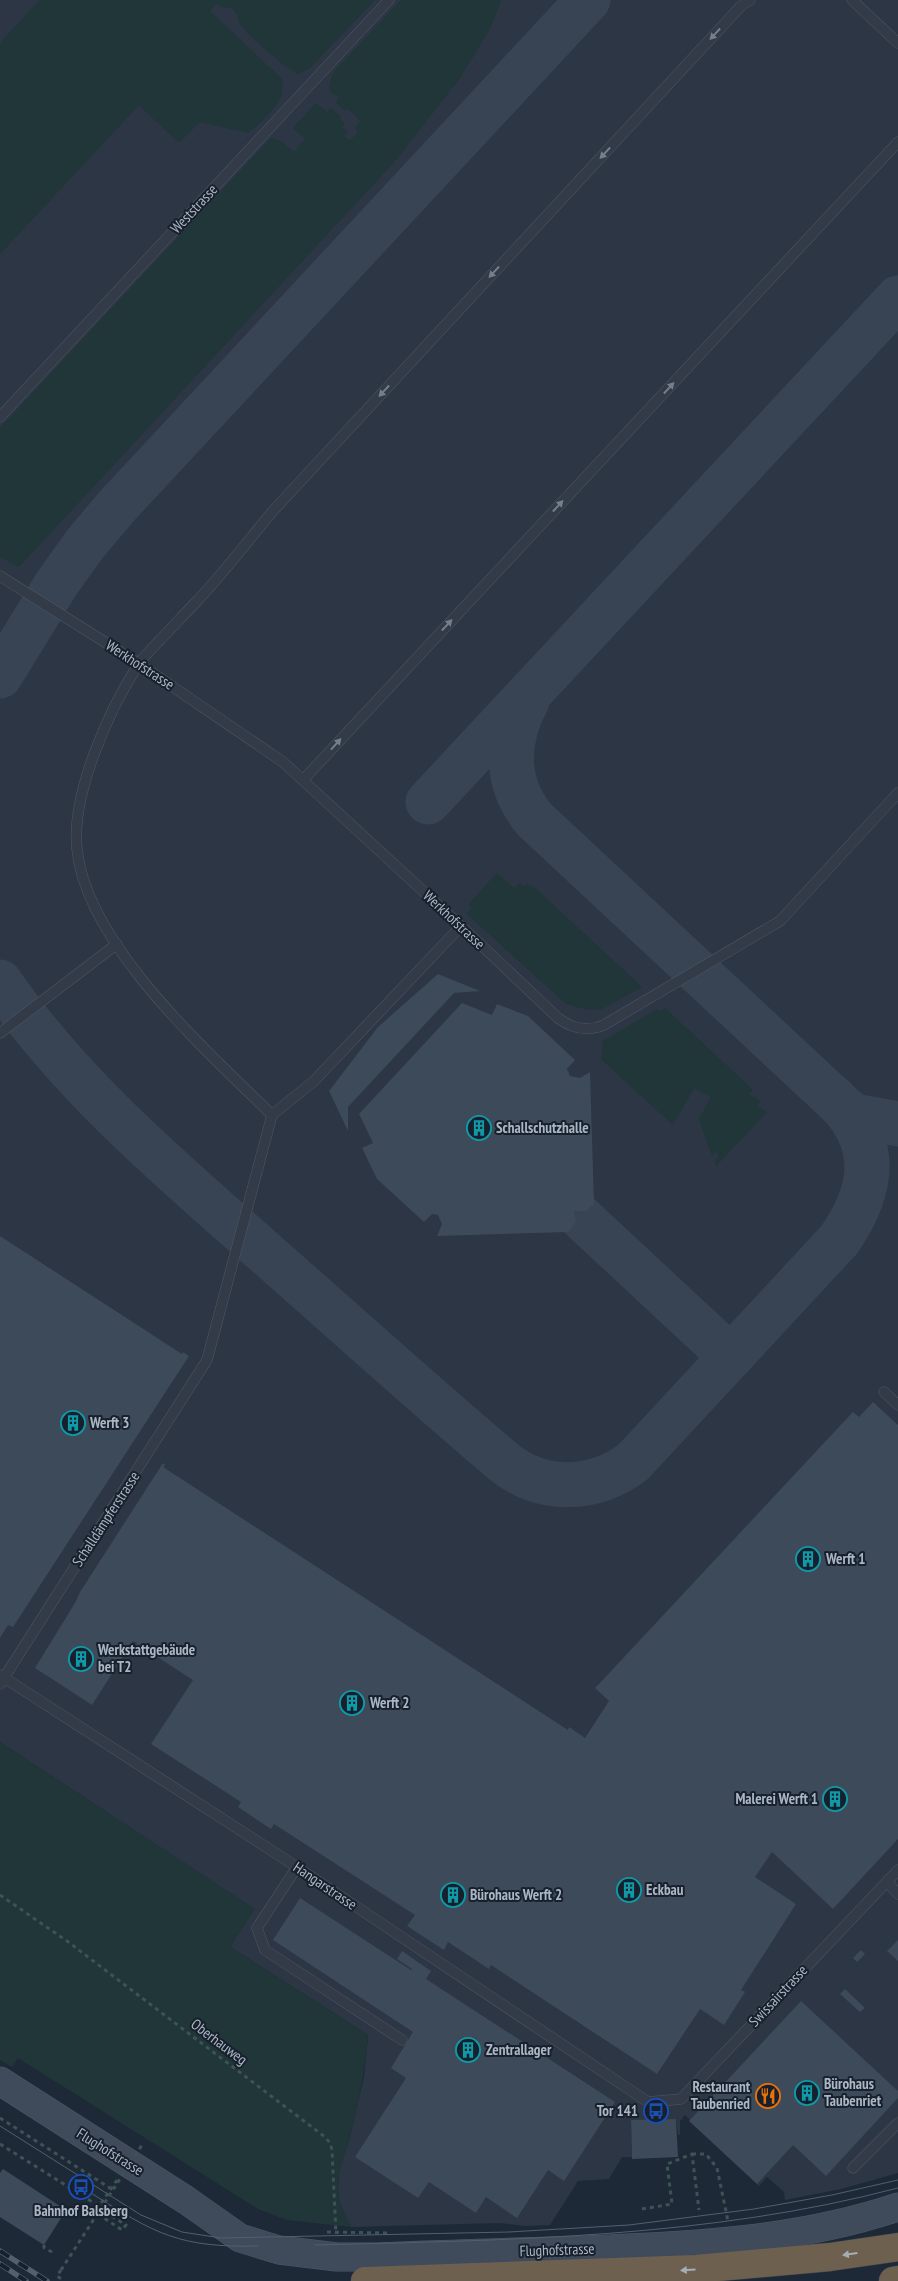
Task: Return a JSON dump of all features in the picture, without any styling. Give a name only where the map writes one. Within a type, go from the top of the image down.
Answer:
[{"type":"highway","points":[[365,2281],[696,2269],[821,2258],[898,2247]]},
{"type":"highway","points":[[893,2281],[898,2280]]},
{"type":"main road","name":"Flughofstrasse","points":[[0,2081],[186,2200],[240,2238],[279,2250],[336,2245],[647,2247],[743,2241],[808,2230],[876,2215],[898,2207]]},
{"type":"main road","name":"Flughofstrasse","points":[[0,2100],[191,2222],[218,2224]]},
{"type":"lane","name":"Weststrasse","points":[[0,417],[389,0]]},
{"type":"lane","points":[[461,926],[314,1081],[272,1115],[184,1028],[131,965],[117,944],[87,887],[77,849],[76,832],[83,792],[110,716],[138,663],[206,592],[286,498],[741,6],[750,0]]},
{"type":"lane","points":[[852,0],[898,43]]},
{"type":"lane","points":[[304,780],[896,145]]},
{"type":"lane","name":"Werkhofstrasse","points":[[0,576],[138,663],[260,745],[304,780],[558,1018],[575,1028],[584,1030],[595,1028],[613,1020],[780,921],[898,793]]},
{"type":"lane","points":[[0,1033],[117,944]]},
{"type":"lane","name":"Schalldämpferstrasse","points":[[1,1679],[207,1360],[272,1115]]},
{"type":"lane","points":[[884,1392],[898,1405]]},
{"type":"lane","name":"Hangarstrasse","points":[[1,1679],[297,1867],[648,2102]]},
{"type":"lane","points":[[297,1867],[258,1928],[264,1950],[402,2040]]},
{"type":"lane","name":"Swissairstrasse","points":[[648,2102],[681,2099],[898,1870]]},
{"type":"lane","points":[[887,1882],[898,1894]]},
{"type":"lane","points":[[853,2168],[898,2123]]},
{"type":"path","name":"Oberhauweg","points":[[0,1895],[67,1941],[325,2137],[330,2143],[332,2150],[336,2245]]},
{"type":"path","points":[[0,2118],[113,2190]]},
{"type":"path","points":[[0,2144],[102,2208]]},
{"type":"path","points":[[64,2281],[57,2276],[142,2145]]},
{"type":"path","points":[[129,2149],[140,2156]]},
{"type":"path","points":[[692,2154],[699,2210]]},
{"type":"path","points":[[642,2209],[672,2204],[667,2164],[692,2154],[706,2154],[717,2168],[730,2227]]},
{"type":"path","points":[[90,2212],[122,2230],[126,2225],[105,2212]]},
{"type":"path","points":[[318,2231],[336,2245],[396,2233]]},
{"type":"path","points":[[44,2245],[44,2248],[54,2254]]},
{"type":"shaded area","points":[[0,0],[898,0],[898,2173],[841,2189],[785,2200],[784,2192],[767,2177],[759,2186],[685,2115],[680,2121],[680,2135],[678,2135],[676,2119],[631,2121],[632,2157],[622,2157],[609,2179],[578,2181],[550,2225],[524,2226],[500,2223],[351,2227],[340,2205],[338,2188],[339,2169],[349,2140],[364,2077],[368,2035],[230,1947],[254,1909],[0,1742]]},
{"type":"green space","points":[[40,0],[375,0],[310,68],[299,74],[278,60],[251,36],[241,25],[232,8],[222,7],[217,4],[210,11],[282,79],[283,88],[278,103],[267,116],[249,133],[200,122],[179,143],[139,105],[0,254],[0,43]]},
{"type":"green space","points":[[401,0],[501,0],[490,29],[460,78],[396,160],[19,567],[0,557],[0,428],[271,138],[281,141],[294,152],[305,139],[293,128],[316,103],[327,112],[331,108],[341,117],[339,118],[345,123],[342,127],[348,132],[344,136],[350,141],[358,132],[355,128],[361,121],[348,109],[346,111],[336,103],[339,98],[329,90],[332,74]]},
{"type":"green space","points":[[497,873],[514,888],[519,883],[524,887],[526,884],[535,888],[642,987],[602,1009],[589,1010],[566,1004],[467,914],[472,907],[469,904]]},
{"type":"green space","points":[[665,1008],[753,1090],[749,1094],[760,1102],[757,1106],[767,1112],[716,1166],[715,1161],[719,1156],[715,1152],[712,1156],[699,1119],[711,1097],[694,1088],[673,1125],[601,1059],[603,1041],[657,1009],[661,1011]]},
{"type":"green space","points":[[0,1742],[255,1909],[230,1947],[368,2035],[359,2100],[338,2180],[338,2192],[341,2203],[351,2227],[287,2220],[258,2209],[18,2058],[12,2067],[0,2060]]},
{"type":"building","points":[[438,974],[480,991],[454,993],[348,1107],[348,1131],[329,1091],[378,1027]]},
{"type":"building","name":"Schallschutzhalle","points":[[462,1003],[492,1015],[497,1004],[528,1016],[575,1060],[567,1069],[570,1076],[580,1078],[590,1072],[594,1204],[586,1211],[574,1211],[576,1221],[569,1232],[437,1236],[442,1224],[438,1215],[432,1214],[424,1222],[377,1179],[362,1148],[373,1143],[359,1114]]},
{"type":"building","name":"Werft 3","points":[[0,1236],[182,1354],[183,1352],[189,1356],[13,1627],[8,1625],[0,1638]]},
{"type":"building","points":[[873,1402],[898,1425],[898,1839],[833,1909],[772,1852],[755,1877],[796,1904],[741,1990],[745,1992],[724,2025],[700,2009],[657,2074],[491,1965],[489,1969],[448,1942],[444,1950],[407,1926],[415,1915],[274,1824],[271,1829],[238,1807],[241,1802],[151,1744],[193,1680],[143,1648],[141,1650],[135,1646],[137,1643],[133,1641],[92,1705],[35,1668],[80,1592],[163,1463],[165,1465],[163,1467],[568,1730],[569,1727],[585,1738],[609,1701],[595,1688],[851,1414],[853,1412],[859,1417]]},
{"type":"building","name":"Zentrallager","points":[[300,1898],[411,1970],[397,1959],[402,1951],[431,1971],[426,1979],[615,2102],[564,2181],[548,2170],[517,2218],[486,2197],[476,2213],[429,2182],[418,2198],[355,2157],[406,2078],[391,2068],[413,2032],[273,1940]]},
{"type":"building","points":[[898,1940],[898,1961],[887,1951]]},
{"type":"building","points":[[861,1950],[865,1954],[857,1962],[853,1958]]},
{"type":"building","points":[[845,1989],[865,2008],[860,2012],[840,1994]]},
{"type":"building","name":"Bürohaus Taubenriet","points":[[801,2001],[898,2091],[898,2098],[826,2176],[793,2145],[757,2184],[689,2121]]},
{"type":"building","points":[[676,2119],[678,2157],[632,2159],[631,2120]]},
{"type":"building","points":[[3,2169],[66,2210],[44,2245],[0,2217],[0,2173]]},
{"type":"taxiway","points":[[0,676],[57,583],[85,544],[117,506],[588,0]]},
{"type":"taxiway","points":[[428,802],[898,298]]},
{"type":"taxiway","points":[[527,701],[520,716],[512,747],[513,778],[525,807],[535,820],[846,1110],[855,1116],[898,1124]]},
{"type":"taxiway","points":[[0,982],[28,1020],[89,1090],[191,1187],[505,1463],[520,1473],[552,1484],[569,1485],[602,1479],[618,1472],[633,1462],[839,1240],[851,1221],[859,1203],[865,1185],[867,1167],[865,1150],[859,1132],[849,1115],[834,1098]]},
{"type":"taxiway","points":[[529,1169],[731,1357]]},
{"type":"tram line","points":[[0,2126],[141,2215],[182,2232],[221,2238],[509,2232],[629,2225],[754,2209],[832,2195],[898,2180]]},
{"type":"tram line","points":[[315,2245],[536,2238],[682,2227],[826,2205],[898,2188]]},
{"type":"tram line","points":[[91,2193],[133,2219],[169,2236],[208,2244],[258,2246]]},
{"type":"railway","points":[[0,2251],[47,2281]]},
{"type":"railway","points":[[0,2264],[26,2281]]},
{"type":"place","name":"Schallschutzhalle","points":[[479,1128]]},
{"type":"place","name":"Werft 3","points":[[73,1423]]},
{"type":"place","name":"Werft 1","points":[[808,1559]]},
{"type":"place","name":"Werkstattgebäude bei T2","points":[[81,1659]]},
{"type":"place","name":"Werft 2","points":[[352,1703]]},
{"type":"place","name":"Malerei Werft 1","points":[[835,1799]]},
{"type":"place","name":"Eckbau","points":[[629,1890]]},
{"type":"place","name":"Bürohaus Werft 2","points":[[453,1895]]},
{"type":"place","name":"Zentrallager","points":[[468,2050]]},
{"type":"place","name":"Bürohaus Taubenriet","points":[[807,2093]]},
{"type":"place","name":"Restaurant Taubenried","points":[[768,2096]]},
{"type":"place","name":"Tor 141","points":[[656,2111]]},
{"type":"place","name":"Bahnhof Balsberg","points":[[81,2187]]}]
